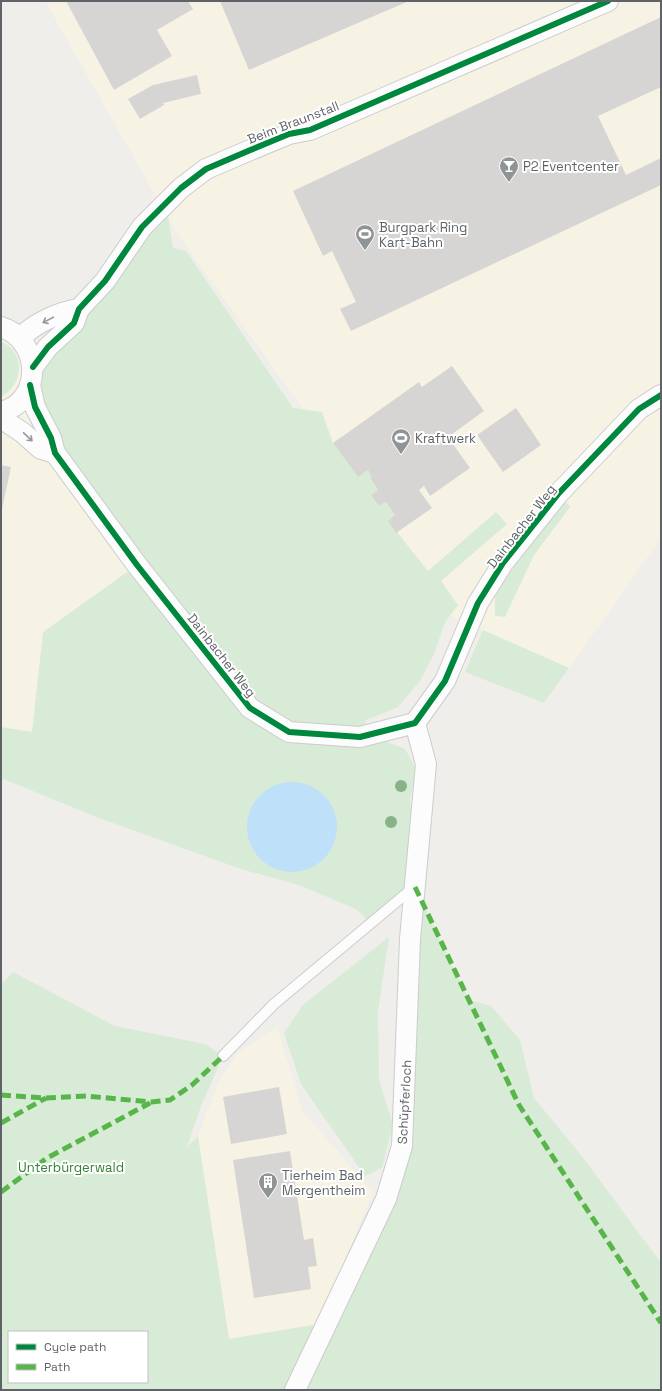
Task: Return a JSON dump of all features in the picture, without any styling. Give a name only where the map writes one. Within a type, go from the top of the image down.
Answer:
[{"type":"street","name":"Beim Braunstall","points":[[1,412],[16,405],[24,396],[32,376],[48,347],[74,323],[79,309],[105,281],[142,227],[181,188],[206,170],[289,134],[310,130],[608,1]]},
{"type":"street","points":[[1,327],[14,333],[20,338],[27,331],[64,312],[79,309]]},
{"type":"street","name":"Dainbacher Weg","points":[[20,338],[27,347],[35,407],[51,438],[55,453],[137,565],[250,708],[289,732],[360,737],[415,723],[445,681],[478,603],[504,563],[559,493],[639,409],[661,394]]},
{"type":"street","points":[[1,418],[23,433],[41,449],[55,453]]},
{"type":"street","name":"Schüpferloch","points":[[294,1390],[386,1199],[402,1146],[410,939],[426,764],[415,723]]},
{"type":"lane","points":[[223,1056],[274,1004],[414,887]]},
{"type":"shaded area","points":[[45,1],[661,1],[661,538],[569,668],[451,616],[177,233]]},
{"type":"shaded area","points":[[1,337],[43,399],[177,587],[24,777],[1,768]]},
{"type":"shaded area","points":[[277,1027],[303,1112],[373,1192],[319,1324],[229,1339],[198,1136],[217,1086],[237,1053]]},
{"type":"green space","points":[[166,203],[173,248],[186,251],[293,408],[322,412],[333,443],[358,477],[368,470],[372,477],[370,479],[378,490],[371,495],[379,506],[386,502],[395,515],[388,521],[428,571],[496,512],[507,524],[441,581],[458,605],[445,622],[434,654],[420,681],[398,707],[366,720],[361,737],[387,742],[405,749],[416,769],[410,800],[416,862],[415,887],[469,1000],[491,1006],[520,1040],[534,1098],[581,1155],[661,1263],[661,1390],[299,1390],[402,1146],[414,887],[372,924],[356,909],[299,885],[241,869],[99,818],[1,778],[1,727],[32,732],[43,632],[137,565],[90,502],[30,385]]},
{"type":"green space","points":[[1,341],[15,353],[19,369],[18,377],[14,385],[1,397]]},
{"type":"green space","points":[[559,493],[570,507],[534,555],[505,617],[495,616],[495,598],[503,563]]},
{"type":"green space","points":[[483,630],[569,668],[544,703],[465,672]]},
{"type":"green space","points":[[389,937],[378,1012],[379,1080],[393,1125],[382,1168],[365,1176],[301,1084],[284,1033],[303,1005]]},
{"type":"green space","name":"Unterbürgerwald","points":[[13,972],[115,1026],[205,1044],[223,1056],[201,1106],[187,1147],[198,1136],[229,1339],[319,1324],[289,1390],[1,1390],[1,984]]},
{"type":"water","points":[[292,782],[301,783],[317,790],[329,802],[336,818],[336,836],[329,852],[317,864],[301,871],[292,872],[283,871],[267,864],[255,852],[248,836],[247,827],[248,818],[255,802],[267,790],[283,783]]},
{"type":"building","points":[[66,1],[188,1],[193,9],[157,30],[172,56],[114,90]]},
{"type":"building","points":[[220,1],[409,1],[249,70]]},
{"type":"building","points":[[661,17],[661,87],[598,116],[626,175],[661,158],[661,185],[351,331],[340,309],[356,302],[332,251],[323,256],[293,191]]},
{"type":"building","points":[[197,75],[201,94],[163,103],[164,105],[140,119],[128,99],[153,85]]},
{"type":"building","name":"Kraftwerk","points":[[452,366],[484,411],[448,437],[470,468],[430,496],[424,486],[419,490],[432,508],[396,533],[388,521],[395,515],[386,502],[379,506],[371,495],[378,490],[370,478],[372,477],[368,470],[358,477],[333,443],[419,382],[422,387]]},
{"type":"building","points":[[516,408],[541,445],[503,472],[477,435]]},
{"type":"building","points":[[1,465],[11,467],[2,509],[1,509]]},
{"type":"building","points":[[279,1087],[287,1134],[231,1144],[223,1097]]},
{"type":"building","name":"Tierheim Bad Mergentheim","points":[[290,1151],[304,1240],[313,1238],[317,1266],[308,1267],[311,1289],[254,1298],[233,1160]]},
{"type":"marked path","points":[[415,887],[519,1105],[661,1323]]},
{"type":"marked path","points":[[1,1095],[46,1098],[86,1096],[151,1102],[170,1100],[192,1085],[223,1056]]},
{"type":"marked path","points":[[1,1123],[46,1098]]},
{"type":"marked path","points":[[1,1192],[47,1158],[150,1103]]},
{"type":"cycle path","points":[[33,367],[48,347],[74,323],[79,309],[105,281],[142,227],[181,188],[206,169],[289,134],[310,130],[608,1]]},
{"type":"cycle path","points":[[30,385],[35,407],[51,438],[55,453],[137,565],[250,708],[289,732],[360,737],[415,723],[445,681],[478,603],[503,563],[559,493],[639,409],[661,395]]},
{"type":"place","name":"P2 Eventcenter","points":[[509,183]]},
{"type":"place","name":"Burgpark Ring Kart-Bahn","points":[[365,251]]},
{"type":"place","name":"Kraftwerk","points":[[401,455]]},
{"type":"place","name":"Tierheim Bad Mergentheim","points":[[268,1199]]}]
